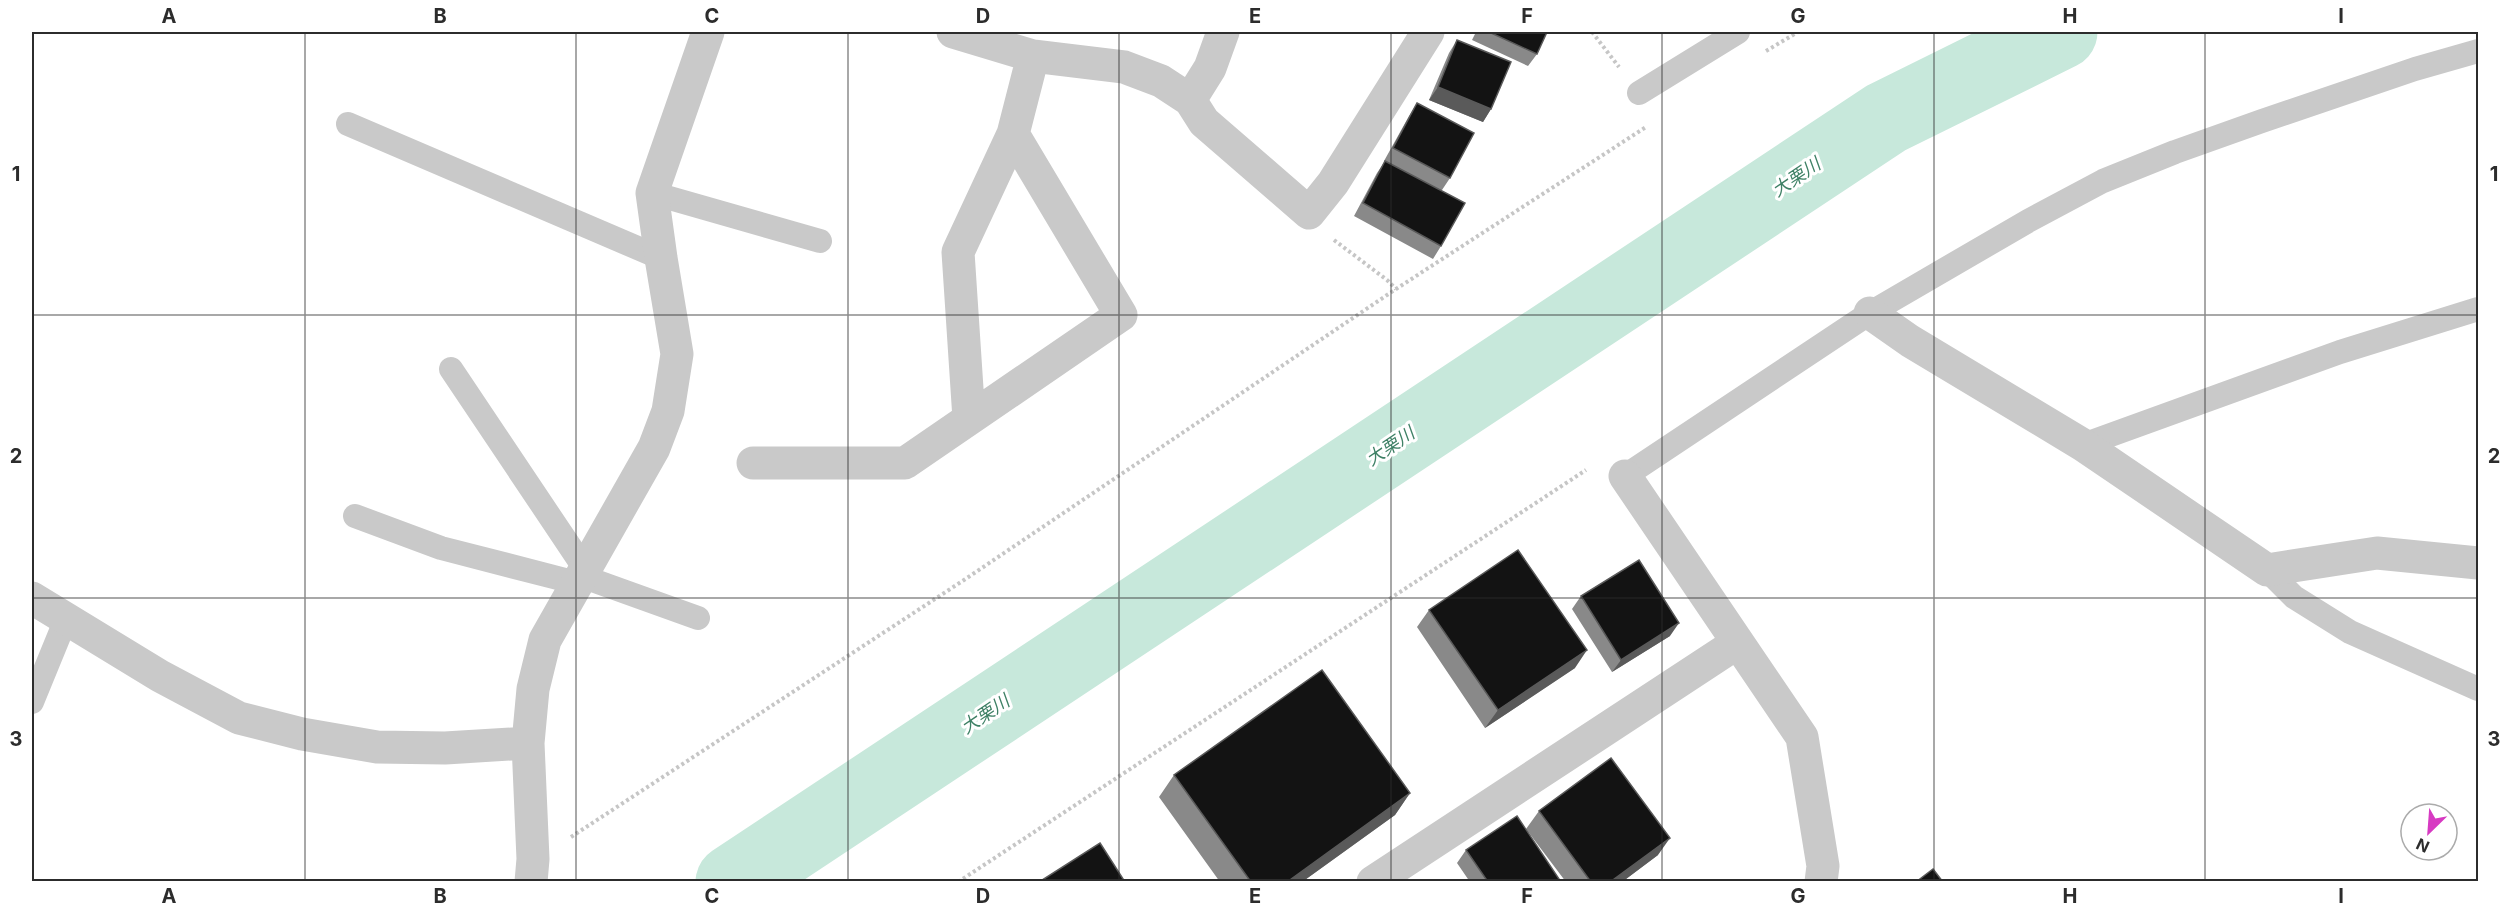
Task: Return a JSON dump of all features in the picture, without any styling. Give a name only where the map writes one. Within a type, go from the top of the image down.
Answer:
[{"type":"street","points":[[531,882],[533,859],[528,743],[533,689],[545,640],[654,448],[668,411],[677,354],[660,258],[652,193],[708,32]]},
{"type":"street","points":[[953,32],[1033,56],[1124,67],[1161,81],[1190,100],[1204,122],[1309,213],[1333,183],[1428,32]]},
{"type":"street","points":[[1190,100],[1210,68],[1223,32]]},
{"type":"street","points":[[969,418],[958,252],[1013,134],[1033,56]]},
{"type":"street","points":[[753,463],[905,463],[1121,315],[1013,134]]},
{"type":"street","points":[[1870,313],[1910,341],[2084,445],[2267,570],[2377,553],[2478,563]]},
{"type":"street","points":[[1625,476],[1802,737],[1824,866],[1821,882]]},
{"type":"street","points":[[32,598],[160,676],[239,718],[302,734],[377,747],[445,748],[528,743]]},
{"type":"street","points":[[1373,882],[1737,643]]},
{"type":"lane","points":[[1639,93],[1730,33]]},
{"type":"lane","points":[[1625,476],[1870,313],[2028,221],[2103,181],[2262,121],[2415,69],[2478,51]]},
{"type":"lane","points":[[348,124],[660,258]]},
{"type":"lane","points":[[652,193],[820,241]]},
{"type":"lane","points":[[2084,445],[2340,352],[2478,309]]},
{"type":"lane","points":[[451,369],[581,576]]},
{"type":"lane","points":[[355,516],[441,548],[581,576],[698,618]]},
{"type":"lane","points":[[2267,570],[2294,597],[2350,632],[2478,689]]},
{"type":"lane","points":[[32,702],[66,619]]},
{"type":"path","points":[[1592,32],[1639,93]]},
{"type":"path","points":[[1763,53],[1798,32]]},
{"type":"path","points":[[569,838],[964,580],[1396,289],[1655,121]]},
{"type":"path","points":[[1339,246],[1396,289]]},
{"type":"building","points":[[1489,32],[1547,32],[1537,54]]},
{"type":"building","points":[[1457,40],[1511,62],[1491,109],[1438,87]]},
{"type":"building","points":[[1417,103],[1474,133],[1450,178],[1393,148]]},
{"type":"building","points":[[1385,161],[1465,203],[1441,246],[1363,203]]},
{"type":"building","points":[[1518,550],[1587,650],[1498,710],[1429,610]]},
{"type":"building","points":[[1639,560],[1679,623],[1621,660],[1581,596]]},
{"type":"building","points":[[1322,670],[1410,793],[1287,882],[1251,882],[1174,775]]},
{"type":"building","points":[[1611,758],[1670,838],[1610,882],[1591,882],[1539,811]]},
{"type":"building","points":[[1517,816],[1561,882],[1488,882],[1466,850]]},
{"type":"building","points":[[1100,843],[1125,882],[1039,882]]},
{"type":"building","points":[[1933,869],[1943,882],[1916,882]]},
{"type":"waterway","name":"大栗川","points":[[733,882],[1886,118],[2060,32]]}]
